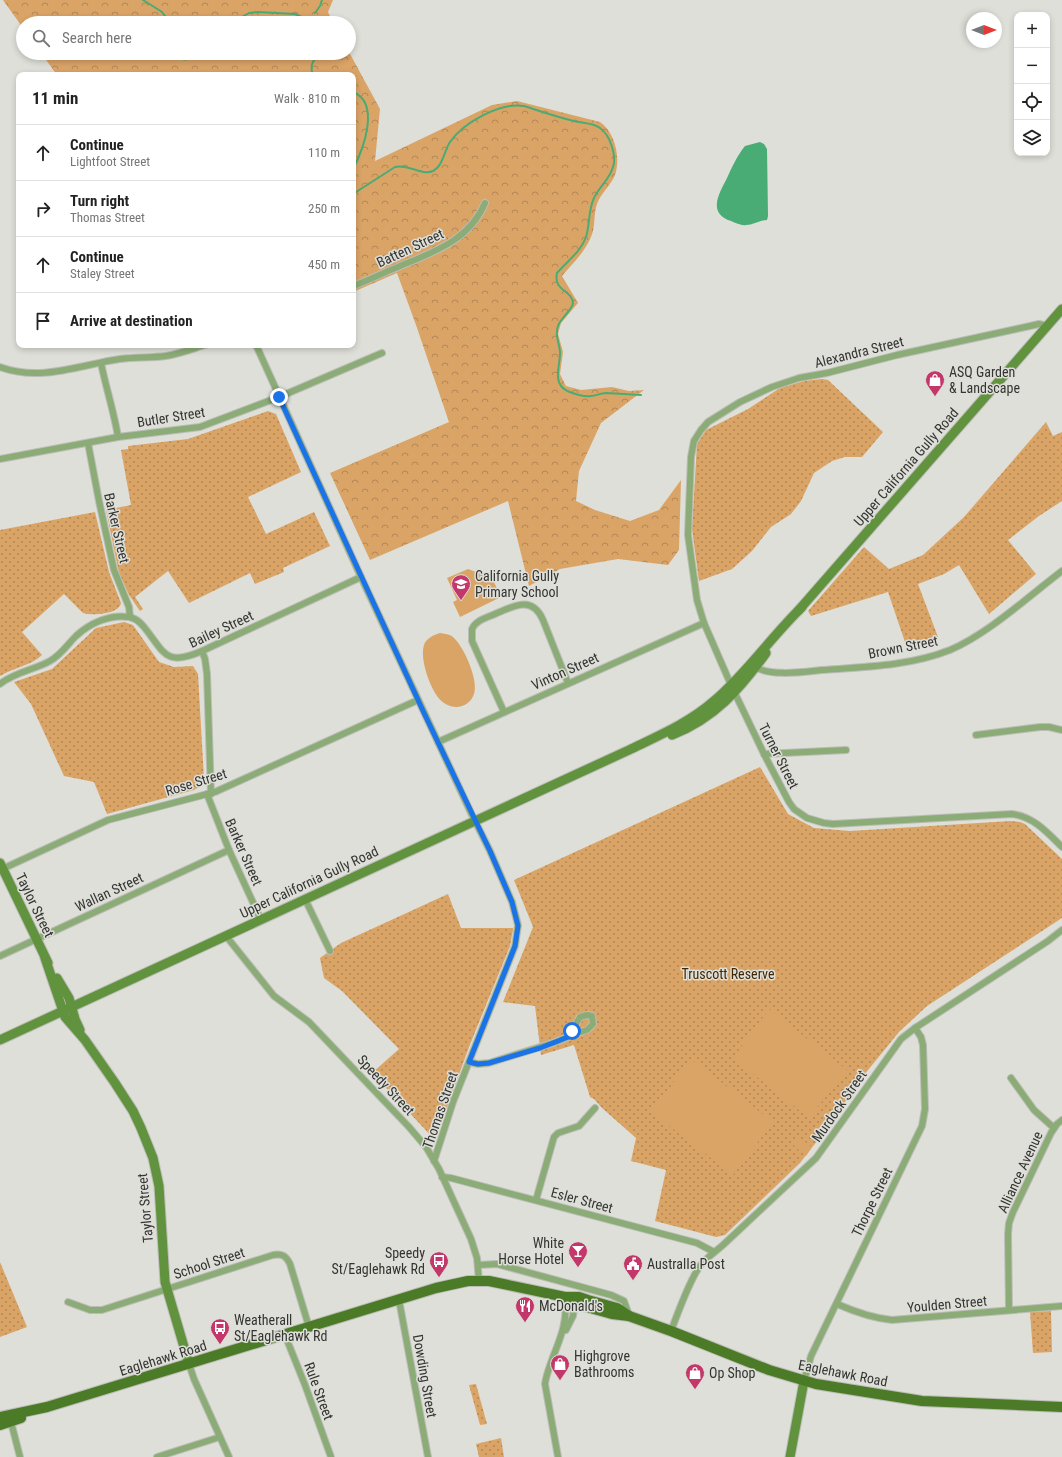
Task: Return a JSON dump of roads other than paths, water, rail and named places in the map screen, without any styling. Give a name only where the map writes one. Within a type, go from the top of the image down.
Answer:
[{"type":"main road","name":"Eaglehawk Road","points":[[0,1425],[7,1418],[448,1285],[479,1281],[505,1284],[572,1300],[612,1314],[629,1316],[671,1331],[760,1367],[804,1381],[922,1401],[1062,1407]]},
{"type":"street","name":"Batten Street","points":[[356,285],[435,252],[452,243],[481,214],[485,204]]},
{"type":"street","name":"Upper California Gully Road","points":[[0,1040],[629,750],[692,726],[712,713],[802,607],[1062,309]]},
{"type":"street","name":"Alexandra Street","points":[[694,441],[704,426],[722,412],[760,392],[786,382],[897,355],[1039,324],[1047,326]]},
{"type":"street","points":[[0,367],[19,373],[37,374],[101,364],[126,358],[166,356],[194,348]]},
{"type":"street","name":"Thomas Street","points":[[257,348],[361,577],[512,902],[517,919],[518,932],[515,946],[450,1110],[434,1161]]},
{"type":"street","name":"Butler Street","points":[[0,459],[118,436],[200,427],[279,397],[382,353]]},
{"type":"street","points":[[101,364],[118,436]]},
{"type":"street","name":"Turner Street","points":[[694,441],[691,457],[691,495],[688,535],[697,600],[704,623],[733,689],[779,784],[794,809],[807,818],[833,824],[1012,814],[1023,816],[1035,822],[1062,847]]},
{"type":"street","name":"Barker Street","points":[[88,443],[96,489],[114,570],[129,607],[130,617]]},
{"type":"street","name":"Brown Street","points":[[753,666],[773,672],[801,672],[894,664],[931,656],[950,650],[967,642],[1062,571]]},
{"type":"street","name":"Bailey Street","points":[[130,617],[140,622],[160,650],[170,657],[178,659],[185,658],[361,577]]},
{"type":"street","points":[[504,712],[472,641],[472,629],[478,621],[518,604],[531,606],[541,616],[568,683]]},
{"type":"street","points":[[0,684],[15,674],[43,664],[54,658],[76,636],[100,620],[114,617],[130,617]]},
{"type":"street","name":"Vinton Street","points":[[438,742],[704,623]]},
{"type":"street","name":"Barker Street","points":[[202,651],[205,659],[207,674],[209,794],[229,850],[261,920]]},
{"type":"street","name":"Rose Street","points":[[1,867],[108,820],[209,794],[418,700]]},
{"type":"street","points":[[976,735],[1040,727],[1062,730]]},
{"type":"street","points":[[764,754],[846,750]]},
{"type":"street","name":"Wallan Street","points":[[0,956],[229,850]]},
{"type":"street","name":"Taylor Street","points":[[1,867],[45,958],[65,1017],[85,1040]]},
{"type":"street","points":[[305,899],[330,951]]},
{"type":"street","name":"Murdock Street","points":[[671,1331],[697,1271],[704,1262],[816,1158],[898,1042],[914,1028],[1048,941],[1062,930]]},
{"type":"street","name":"Speedy Street","points":[[226,936],[274,996],[302,1016],[413,1131],[426,1147],[471,1239],[478,1265],[479,1281]]},
{"type":"street","name":"Taylor Street","points":[[45,958],[69,998],[76,1022],[85,1040],[132,1111],[149,1145],[159,1186],[164,1272],[167,1290],[189,1364]]},
{"type":"street","name":"Thorpe Street","points":[[804,1381],[809,1362],[922,1126],[925,1109],[923,1045],[921,1037],[914,1028]]},
{"type":"street","points":[[469,1062],[478,1064],[497,1061],[568,1037]]},
{"type":"street","points":[[1011,1078],[1034,1110],[1054,1128]]},
{"type":"street","points":[[536,1200],[554,1137],[558,1133],[579,1126],[595,1108]]},
{"type":"street","name":"Alliance Avenue","points":[[1009,1310],[1009,1223],[1054,1128],[1062,1120]]},
{"type":"street","name":"Esler Street","points":[[442,1177],[536,1200],[697,1244],[714,1252]]},
{"type":"street","name":"School Street","points":[[68,1302],[85,1308],[99,1310],[280,1254],[286,1257],[290,1264],[309,1327]]},
{"type":"street","points":[[478,1265],[497,1264],[611,1295],[624,1301],[629,1316]]},
{"type":"street","name":"Dowding Street","points":[[399,1300],[428,1457]]},
{"type":"street","points":[[558,1457],[545,1384],[562,1336],[572,1317],[572,1300]]},
{"type":"street","points":[[562,1336],[566,1317],[572,1300]]},
{"type":"street","name":"Youlden Street","points":[[837,1304],[862,1315],[892,1320],[1062,1306]]},
{"type":"street","name":"Rule Street","points":[[285,1335],[331,1457]]},
{"type":"street","points":[[189,1364],[194,1379],[229,1457]]},
{"type":"street","points":[[790,1457],[804,1381]]},
{"type":"street","points":[[7,1418],[20,1457]]},
{"type":"street","points":[[157,1457],[220,1437]]},
{"type":"waterway","points":[[143,0],[162,12],[165,16]]},
{"type":"waterway","points":[[315,13],[322,0]]},
{"type":"waterway","points":[[244,16],[249,13],[258,12],[295,14],[299,16]]},
{"type":"waterway","points":[[312,72],[311,68],[314,60]]},
{"type":"waterway","points":[[356,94],[361,98],[366,106],[368,116],[365,139],[356,163]]},
{"type":"waterway","points":[[356,192],[395,167],[405,167],[424,172],[433,171],[439,166],[450,142],[456,135],[483,115],[504,107],[524,106],[577,122],[591,124],[600,128],[604,131],[610,141],[614,162],[612,171],[596,194],[592,203],[584,242],[577,252],[557,273],[556,279],[560,287],[570,295],[573,303],[571,308],[559,323],[557,330],[560,353],[558,379],[561,386],[567,391],[584,396],[593,396],[602,393],[641,395]]},
{"type":"place","name":"ASQ Garden & Landscape","points":[[935,397]]},
{"type":"place","name":"California Gully Primary School","points":[[461,601]]},
{"type":"place","name":"White Horse Hotel","points":[[578,1268]]},
{"type":"place","name":"Speedy St/Eaglehawk Rd","points":[[439,1278]]},
{"type":"place","name":"AustralIa Post","points":[[633,1281]]},
{"type":"place","name":"McDonald's","points":[[525,1323]]},
{"type":"place","name":"Weatherall St/Eaglehawk Rd","points":[[220,1345]]},
{"type":"place","name":"Highgrove Bathrooms","points":[[560,1381]]},
{"type":"place","name":"Op Shop","points":[[695,1390]]},
{"type":"park label","name":"Truscott Reserve","points":[[728,974]]}]
